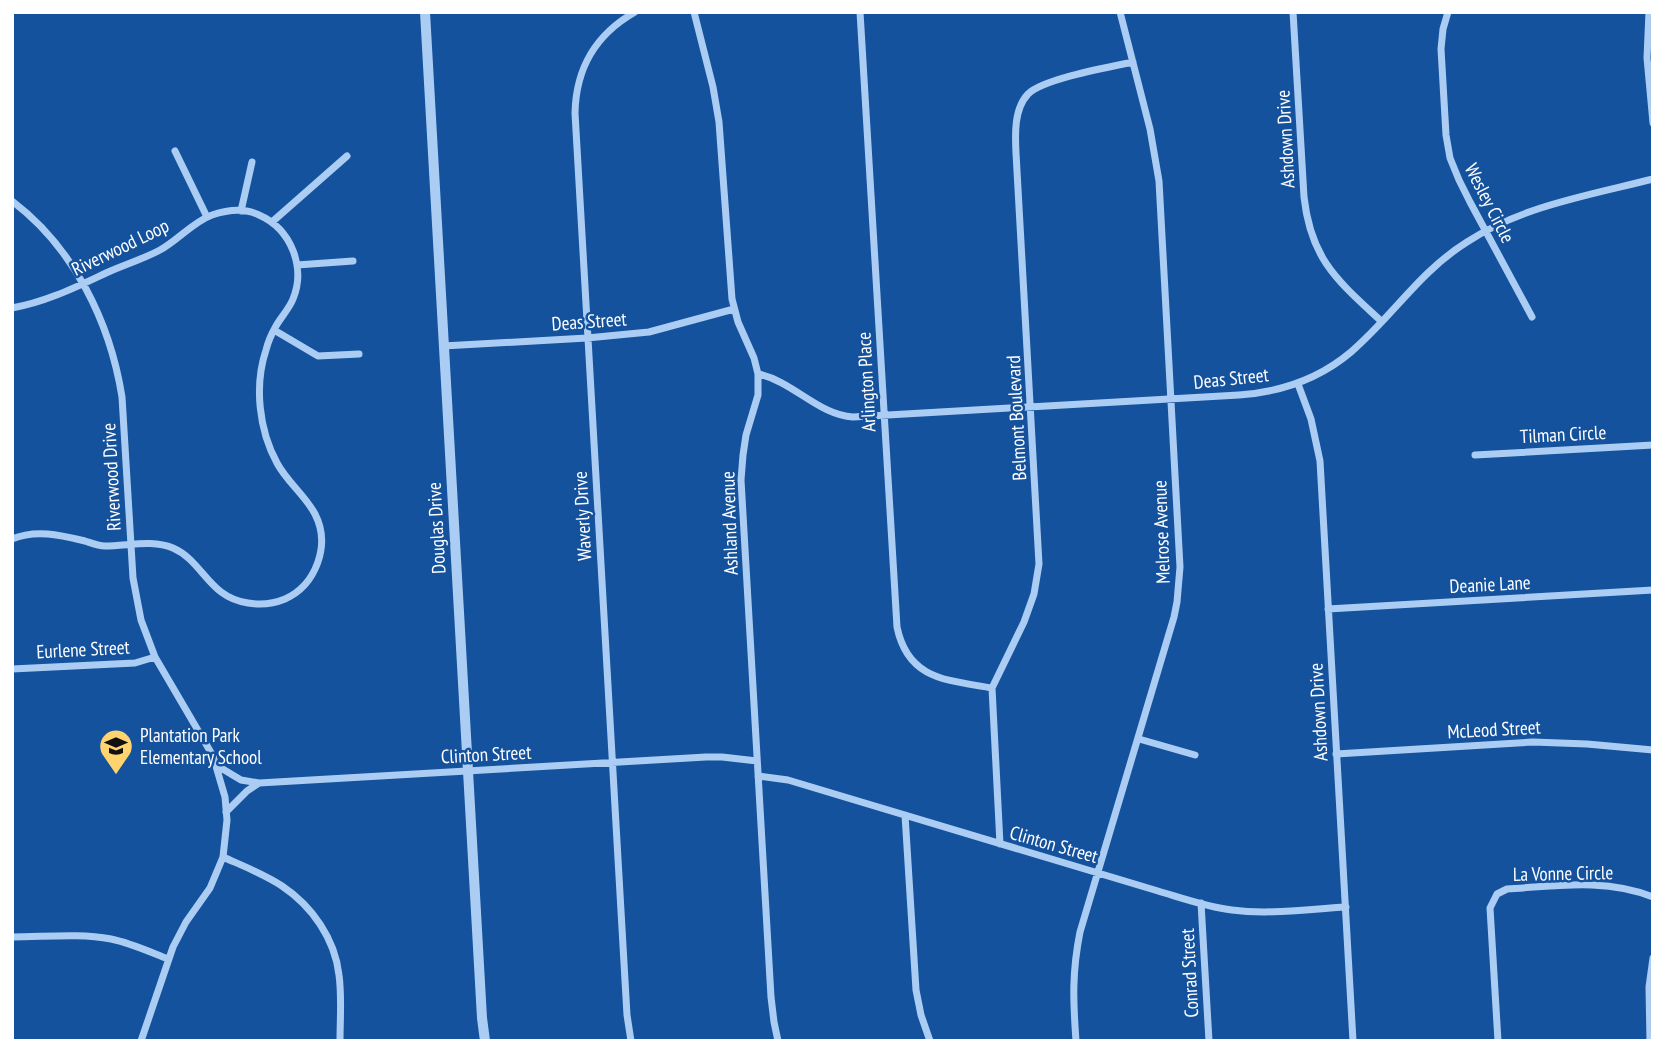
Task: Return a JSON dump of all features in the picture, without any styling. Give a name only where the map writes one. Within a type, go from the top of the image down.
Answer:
[{"type":"street","name":"Douglas Drive","points":[[425,12],[485,1041]]},
{"type":"street","name":"Waverly Drive","points":[[631,1041],[627,1015],[587,338],[576,89],[596,44],[615,24],[635,12]]},
{"type":"street","name":"Ashland Avenue","points":[[694,12],[719,122],[732,299],[758,374],[758,395],[741,467],[771,997],[778,1041]]},
{"type":"street","name":"Arlington Place","points":[[860,12],[896,616],[902,645],[912,661],[928,674],[992,688]]},
{"type":"street","name":"Melrose Avenue","points":[[1076,1041],[1074,965],[1080,932],[1174,617],[1179,586],[1180,551],[1159,181],[1150,129],[1120,12]]},
{"type":"street","name":"Ashdown Drive","points":[[1293,12],[1304,197],[1309,224],[1317,248],[1329,269],[1381,321]]},
{"type":"street","name":"Wesley Circle","points":[[1448,12],[1441,49],[1448,148],[1459,180],[1532,317]]},
{"type":"street","points":[[1649,12],[1647,58],[1653,123]]},
{"type":"street","name":"Belmont Boulevard","points":[[1000,844],[992,688],[1024,622],[1034,594],[1039,549],[1015,145],[1016,124],[1028,94],[1045,83],[1133,62]]},
{"type":"street","points":[[175,150],[207,217]]},
{"type":"street","points":[[12,539],[45,533],[99,545],[157,544],[178,550],[223,594],[241,602],[262,604],[284,600],[297,592],[307,581],[318,560],[321,547],[320,527],[310,505],[277,463],[266,433],[260,405],[262,363],[274,330],[293,299],[297,281],[297,265],[291,245],[272,222],[347,156]]},
{"type":"street","points":[[241,211],[252,162]]},
{"type":"street","name":"Deas Street","points":[[758,374],[775,378],[831,412],[853,417],[1254,394],[1298,384],[1341,360],[1428,272],[1485,230],[1543,207],[1653,179]]},
{"type":"street","name":"Riverwood Drive","points":[[12,201],[35,221],[65,256],[83,284],[107,334],[119,377],[131,544],[141,620],[155,657],[206,743],[216,765],[225,797],[227,834],[223,857],[210,888],[182,929],[141,1041]]},
{"type":"street","name":"Riverwood Loop","points":[[12,308],[38,302],[159,250],[207,217],[241,211],[259,214],[272,222]]},
{"type":"street","points":[[297,265],[353,261]]},
{"type":"street","name":"Deas Street","points":[[443,346],[649,332],[734,309]]},
{"type":"street","points":[[274,330],[318,356],[359,354]]},
{"type":"street","name":"Ashdown Drive","points":[[1298,384],[1311,419],[1320,461],[1353,1041]]},
{"type":"street","name":"Tilman Circle","points":[[1475,455],[1653,445]]},
{"type":"street","name":"Deanie Lane","points":[[1328,609],[1653,590]]},
{"type":"street","name":"Eurlene Street","points":[[12,670],[135,663],[155,657]]},
{"type":"street","points":[[1139,739],[1195,755]]},
{"type":"street","name":"McLeod Street","points":[[1336,754],[1533,742],[1653,750]]},
{"type":"street","name":"Clinton Street","points":[[216,765],[241,780],[260,783],[706,757],[757,761]]},
{"type":"street","name":"Clinton Street","points":[[758,776],[788,780],[1219,908],[1243,911],[1346,907]]},
{"type":"street","points":[[226,812],[247,791],[260,783]]},
{"type":"street","points":[[905,815],[916,990],[930,1041]]},
{"type":"street","points":[[223,857],[281,885],[306,906],[321,926],[332,948],[339,975],[340,1041]]},
{"type":"street","name":"La Vonne Circle","points":[[1498,1041],[1490,908],[1497,894],[1507,888],[1579,884],[1630,889],[1653,897]]},
{"type":"street","name":"Conrad Street","points":[[1201,903],[1209,1041]]},
{"type":"street","points":[[12,937],[100,937],[130,944],[169,959]]},
{"type":"street","points":[[1650,1041],[1648,1006],[1653,958]]},
{"type":"place","name":"Plantation Park Elementary School","points":[[116,776]]}]
